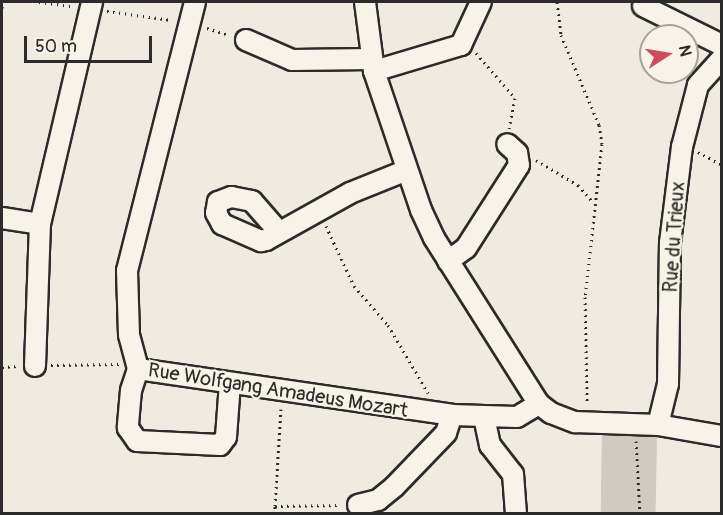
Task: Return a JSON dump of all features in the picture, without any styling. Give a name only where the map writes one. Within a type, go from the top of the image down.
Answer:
[{"type":"street","name":"Rue Wolfgang Amadeus Mozart","points":[[195,2],[127,271],[127,312],[136,366],[282,393],[452,415],[518,417],[539,404]]},
{"type":"street","points":[[365,2],[373,65],[421,210],[448,261],[539,404],[564,419],[585,424],[658,425],[722,436]]},
{"type":"street","points":[[246,40],[292,60],[373,65],[456,48],[466,41],[481,2]]},
{"type":"street","points":[[34,366],[40,224],[91,5]]},
{"type":"street","points":[[643,6],[722,45]]},
{"type":"street","name":"Rue du Trieux","points":[[658,425],[669,384],[670,243],[682,147],[698,85],[722,58]]},
{"type":"street","points":[[448,261],[466,248],[478,232],[519,165],[512,149]]},
{"type":"street","points":[[279,232],[319,210],[407,170]]},
{"type":"street","points":[[2,218],[40,224]]},
{"type":"street","points":[[136,366],[131,390],[128,428],[137,441],[220,445],[226,437],[230,383]]},
{"type":"street","points":[[362,505],[394,488],[446,433],[452,415]]},
{"type":"street","points":[[484,417],[490,445],[513,474],[516,513]]},
{"type":"path","points":[[2,8],[3,2]]},
{"type":"path","points":[[39,2],[91,5],[189,23],[246,40]]},
{"type":"path","points":[[556,2],[561,35],[599,125],[602,144],[585,297],[585,424]]},
{"type":"path","points":[[466,41],[515,98],[512,149],[578,185],[594,203]]},
{"type":"path","points":[[682,147],[707,155],[722,165]]},
{"type":"path","points":[[319,210],[354,286],[385,320],[427,385],[427,412]]},
{"type":"path","points":[[34,366],[136,366]]},
{"type":"path","points":[[275,513],[282,393]]},
{"type":"path","points":[[634,424],[640,513]]},
{"type":"path","points":[[275,506],[362,505]]},
{"type":"shaded area","points":[[602,433],[657,434],[656,513],[601,512]]}]
